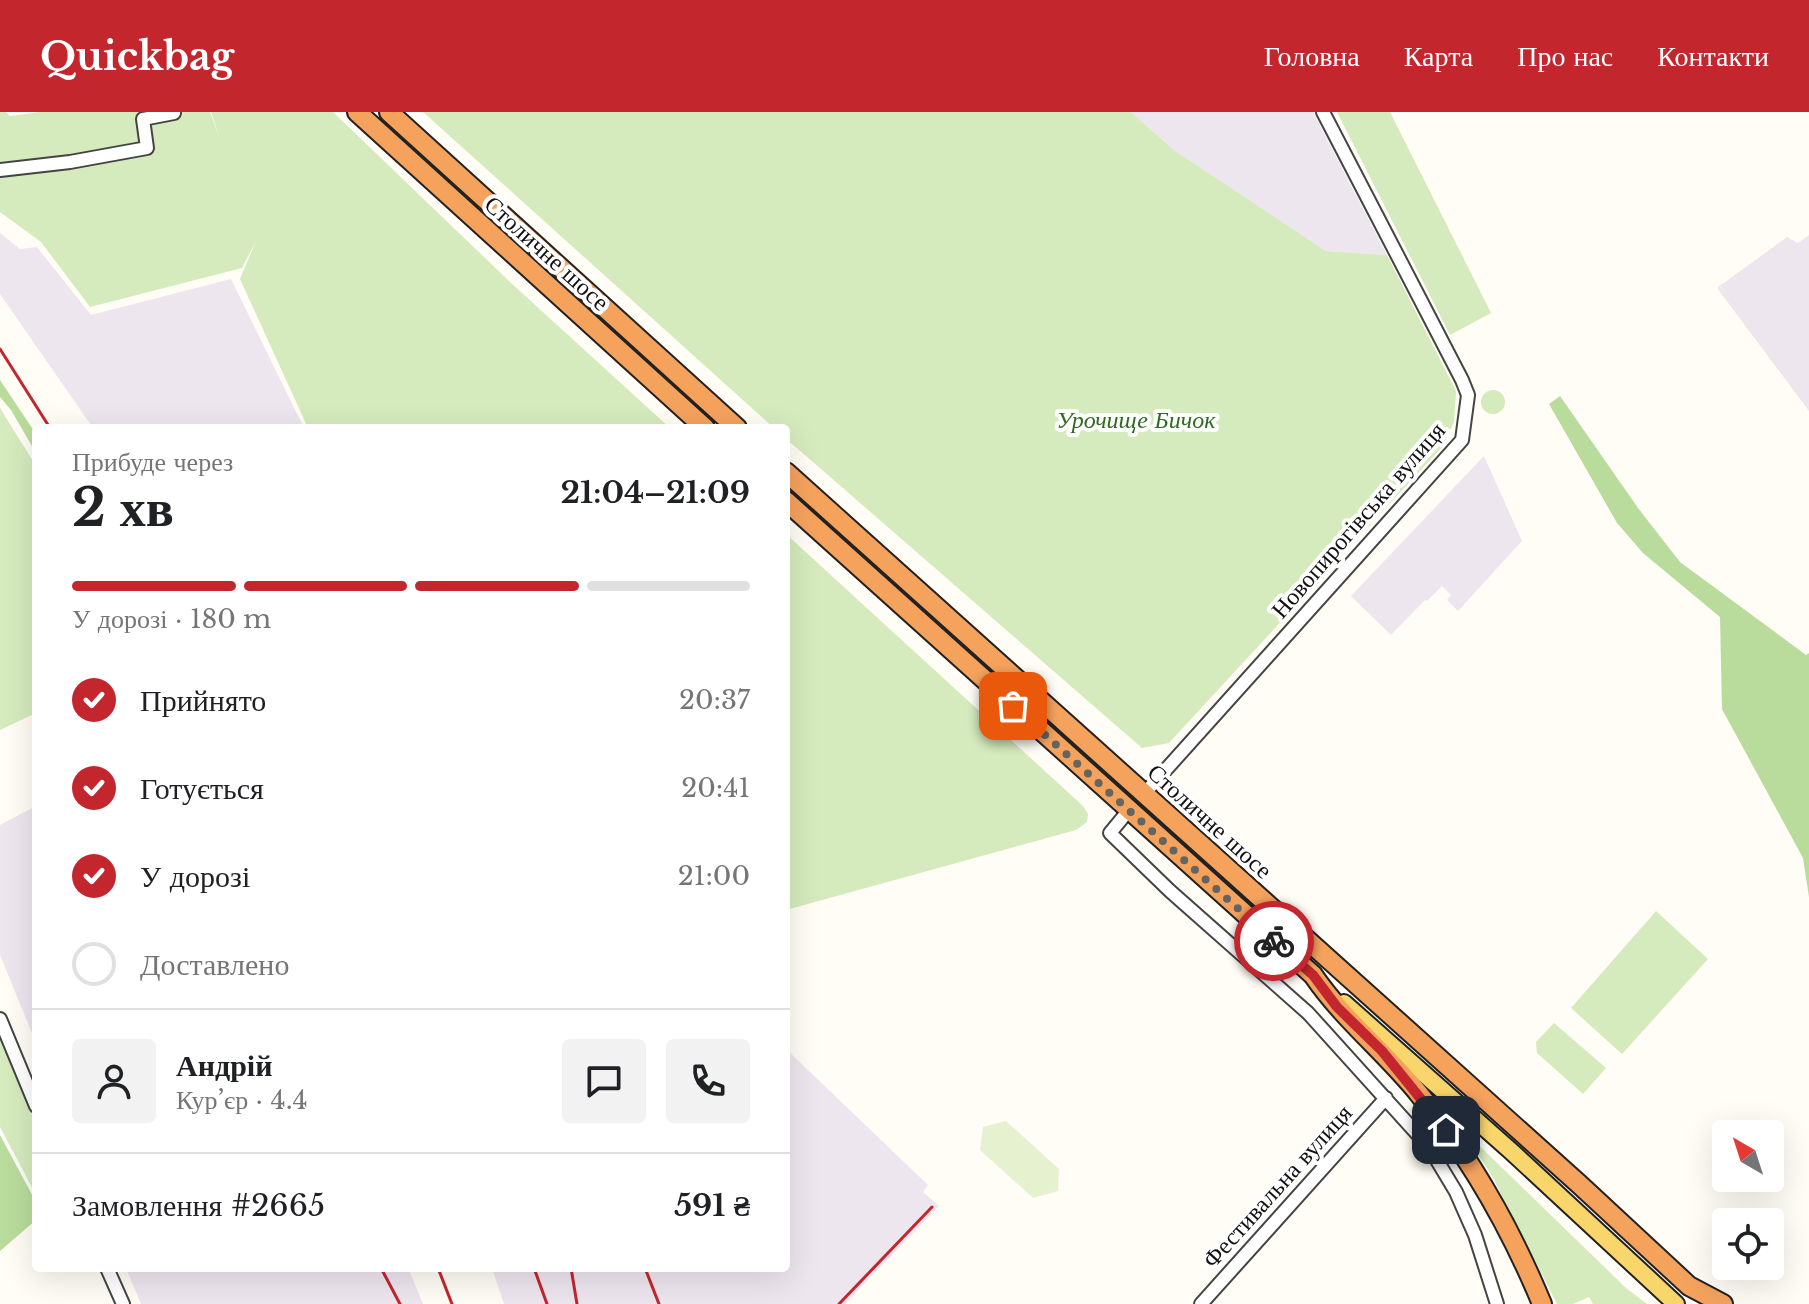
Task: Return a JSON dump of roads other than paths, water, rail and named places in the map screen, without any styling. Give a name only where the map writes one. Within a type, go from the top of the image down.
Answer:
[{"type":"highway","name":"Столичне шосе","points":[[357,112],[701,424]]},
{"type":"highway","name":"Столичне шосе","points":[[389,112],[733,424]]},
{"type":"highway","name":"Столичне шосе","points":[[790,476],[1689,1286]]},
{"type":"highway","name":"Столичне шосе","points":[[790,505],[1306,970]]},
{"type":"highway","points":[[1306,970],[1419,1094],[1459,1148],[1519,1252],[1542,1304]]},
{"type":"highway","points":[[1689,1286],[1723,1304]]},
{"type":"main road","name":"Столичне шосе","points":[[1306,970],[1512,1152],[1676,1304]]},
{"type":"main road","name":"Столичне шосе","points":[[1689,1286],[1708,1304]]},
{"type":"street","name":"Новопирогівська вулиця","points":[[1144,794],[1462,440],[1468,395],[1462,380],[1323,112]]},
{"type":"street","points":[[0,170],[70,162],[147,148],[143,119],[174,113]]},
{"type":"street","name":"Фестивальна вулиця","points":[[1129,810],[1110,833],[1308,1013],[1429,1147],[1456,1192],[1475,1235],[1497,1304]]},
{"type":"street","points":[[1253,965],[1306,970]]},
{"type":"street","points":[[0,1019],[32,1096]]},
{"type":"street","name":"Фестивальна вулиця","points":[[1201,1304],[1386,1098]]},
{"type":"street","points":[[109,1272],[123,1304]]},
{"type":"railway","points":[[0,349],[47,424]]},
{"type":"railway","points":[[839,1304],[932,1207]]},
{"type":"railway","points":[[383,1272],[400,1304]]},
{"type":"railway","points":[[440,1272],[452,1304]]},
{"type":"railway","points":[[535,1272],[547,1304]]},
{"type":"railway","points":[[572,1272],[577,1304]]},
{"type":"railway","points":[[647,1272],[659,1304]]},
{"type":"park label","name":"Урочище Бичок","points":[[1136,419]]}]
